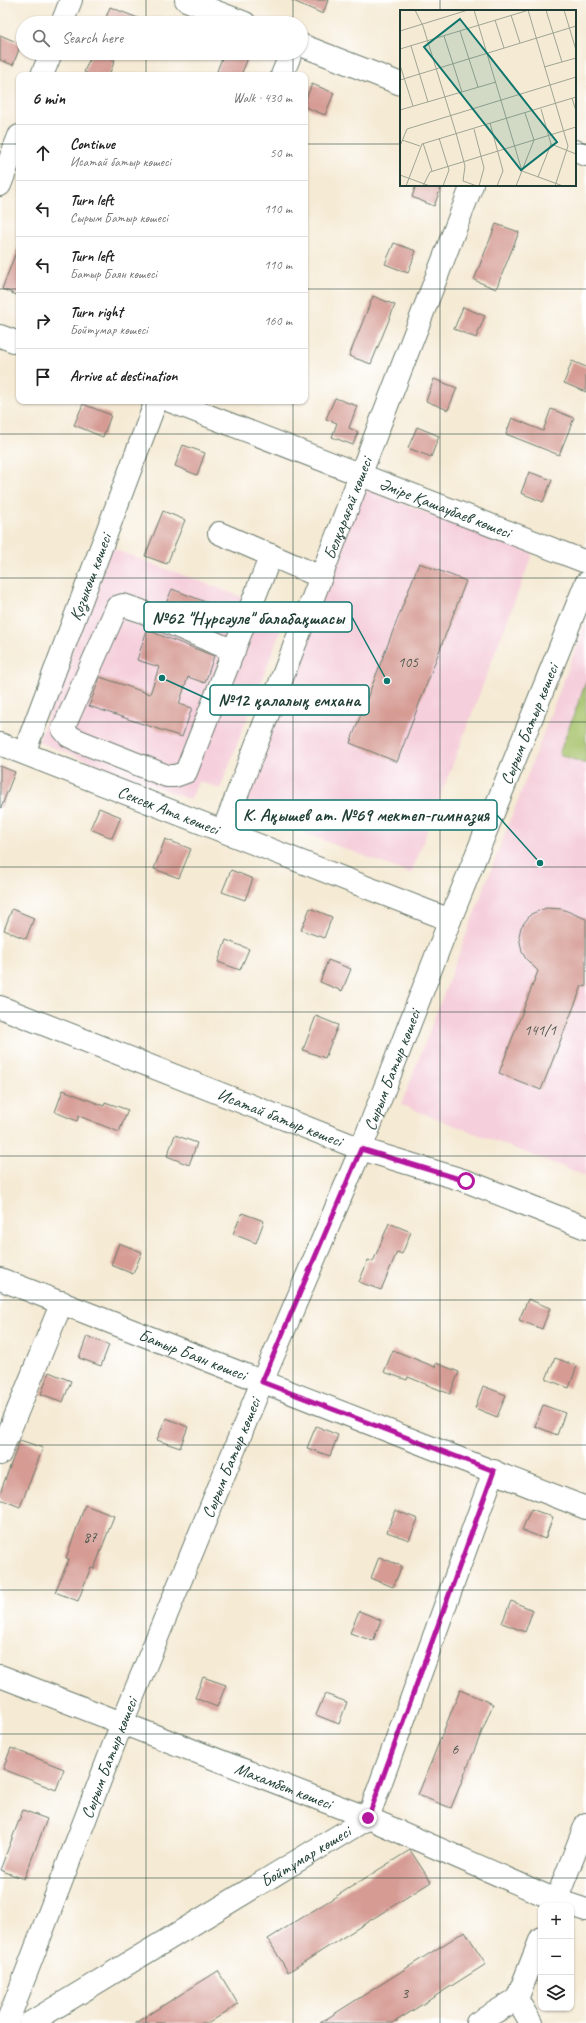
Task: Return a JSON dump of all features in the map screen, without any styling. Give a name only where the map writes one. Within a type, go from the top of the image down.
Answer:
[{"type":"street","points":[[65,16],[71,0]]},
{"type":"street","points":[[186,0],[227,16]]},
{"type":"street","points":[[308,48],[400,84]]},
{"type":"street","points":[[43,72],[48,60]]},
{"type":"street","points":[[283,72],[288,60]]},
{"type":"street","points":[[0,185],[16,144]]},
{"type":"street","points":[[576,151],[586,156]]},
{"type":"street","name":"Белқарағай көшесі","points":[[223,831],[472,186]]},
{"type":"street","points":[[0,336],[16,342]]},
{"type":"street","name":"Қозыкөш көшесі","points":[[24,754],[155,404]]},
{"type":"street","name":"Әміре Қашаубаев көшесі","points":[[178,404],[586,562]]},
{"type":"street","points":[[220,533],[322,577]]},
{"type":"street","points":[[234,651],[141,611],[123,605],[117,607],[63,729],[70,736],[79,741],[167,776],[175,776],[186,772],[234,651],[271,555]]},
{"type":"street","name":"Сырым Батыр көшесі","points":[[7,2023],[122,1723],[262,1382],[361,1149],[450,920],[586,583]]},
{"type":"street","name":"Сексек Ата көшесі","points":[[0,744],[450,920]]},
{"type":"street","name":"Исатай батыр көшесі","points":[[0,1007],[361,1149],[466,1181],[586,1228]]},
{"type":"street","name":"Батыр Баян көшесі","points":[[0,1279],[586,1508]]},
{"type":"street","points":[[0,1454],[62,1302]]},
{"type":"street","name":"Бойтұмар көшесі","points":[[30,2023],[368,1818],[494,1471]]},
{"type":"street","name":"Махамбет көшесі","points":[[0,1676],[368,1818],[555,1903]]},
{"type":"street","points":[[555,1903],[586,1824]]},
{"type":"street","name":"Махамбет көшесі","points":[[574,1907],[586,1910]]},
{"type":"street","points":[[477,2023],[517,1999],[541,1939]]},
{"type":"street","points":[[517,1999],[531,2023]]},
{"type":"shaded area","points":[[362,488],[533,553],[411,874],[241,809]]},
{"type":"shaded area","points":[[111,548],[287,614],[220,789],[198,781],[191,800],[38,742]]},
{"type":"shaded area","points":[[586,622],[586,1176],[401,1105]]},
{"type":"green space","points":[[586,682],[586,764],[559,754]]},
{"type":"building","points":[[291,0],[328,0],[323,14]]},
{"type":"building","points":[[110,7],[133,16],[107,16]]},
{"type":"building","points":[[0,35],[16,42],[16,57],[13,65],[0,60]]},
{"type":"building","points":[[89,60],[115,60],[110,72],[84,72]]},
{"type":"building","points":[[221,60],[247,60],[242,72],[217,71]]},
{"type":"building","points":[[312,84],[334,93],[325,115],[308,108],[308,94]]},
{"type":"building","points":[[416,186],[442,186],[434,206],[412,197]]},
{"type":"building","points":[[496,224],[519,232],[496,289],[474,280]]},
{"type":"building","points":[[394,243],[416,251],[408,273],[385,264]]},
{"type":"building","points":[[16,252],[16,295],[2,289]]},
{"type":"building","points":[[373,296],[395,305],[371,364],[349,356]]},
{"type":"building","points":[[463,307],[485,316],[476,338],[454,329]]},
{"type":"building","points":[[572,361],[586,367],[586,392],[564,383]]},
{"type":"building","points":[[434,379],[457,388],[448,410],[426,401]]},
{"type":"building","points":[[335,398],[357,406],[349,428],[358,432],[353,445],[332,437],[337,423],[326,419]]},
{"type":"building","points":[[83,404],[111,415],[103,437],[74,425]]},
{"type":"building","points":[[551,409],[574,418],[559,455],[506,434],[512,418],[543,431]]},
{"type":"building","points":[[417,427],[439,436],[431,457],[408,448]]},
{"type":"building","points":[[183,445],[205,453],[197,475],[175,466]]},
{"type":"building","points":[[529,472],[552,480],[543,502],[521,493]]},
{"type":"building","points":[[163,511],[185,520],[167,564],[145,556]]},
{"type":"building","points":[[419,563],[466,581],[397,762],[350,743]]},
{"type":"building","points":[[172,589],[232,612],[225,630],[165,606]]},
{"type":"building","points":[[147,630],[214,656],[205,683],[188,677],[179,704],[192,708],[182,737],[89,706],[100,677],[150,694],[159,667],[137,660]]},
{"type":"building","points":[[0,766],[15,772],[1,808],[0,808]]},
{"type":"building","points":[[99,808],[121,817],[112,838],[90,829]]},
{"type":"building","points":[[165,839],[191,849],[179,878],[154,869]]},
{"type":"building","points":[[231,870],[253,879],[245,900],[222,892]]},
{"type":"building","points":[[310,908],[332,917],[324,938],[301,930]]},
{"type":"building","points":[[546,908],[562,909],[586,919],[586,987],[582,986],[541,1090],[499,1073],[538,971],[526,959],[522,952],[519,936],[521,927],[531,914]]},
{"type":"building","points":[[12,909],[34,918],[26,939],[4,930]]},
{"type":"building","points":[[226,940],[249,949],[240,970],[218,962]]},
{"type":"building","points":[[328,960],[351,969],[342,991],[320,982]]},
{"type":"building","points":[[316,1016],[338,1025],[325,1058],[303,1050]]},
{"type":"building","points":[[63,1090],[104,1106],[105,1102],[128,1110],[119,1132],[79,1116],[77,1121],[55,1112]]},
{"type":"building","points":[[175,1135],[197,1143],[189,1165],[167,1156]]},
{"type":"building","points":[[242,1213],[264,1221],[256,1243],[233,1234]]},
{"type":"building","points":[[389,1223],[411,1232],[402,1254],[397,1252],[381,1290],[359,1282],[368,1260],[373,1262]]},
{"type":"building","points":[[119,1243],[142,1252],[133,1274],[111,1265]]},
{"type":"building","points":[[528,1299],[550,1308],[542,1329],[519,1320]]},
{"type":"building","points":[[87,1336],[109,1345],[101,1366],[79,1358]]},
{"type":"building","points":[[393,1350],[435,1367],[436,1363],[459,1372],[450,1394],[408,1377],[407,1380],[384,1372]]},
{"type":"building","points":[[555,1358],[577,1366],[569,1388],[546,1379]]},
{"type":"building","points":[[49,1372],[71,1381],[63,1402],[41,1394]]},
{"type":"building","points":[[483,1386],[506,1395],[497,1417],[475,1408]]},
{"type":"building","points":[[543,1405],[565,1413],[557,1435],[535,1426]]},
{"type":"building","points":[[166,1418],[188,1427],[180,1448],[157,1440]]},
{"type":"building","points":[[316,1426],[338,1435],[330,1456],[307,1448]]},
{"type":"building","points":[[20,1440],[43,1448],[20,1507],[0,1499],[0,1493]]},
{"type":"building","points":[[85,1505],[114,1516],[94,1569],[91,1567],[78,1601],[55,1592],[69,1559],[66,1558]]},
{"type":"building","points":[[531,1509],[553,1517],[545,1539],[522,1530]]},
{"type":"building","points":[[395,1510],[418,1519],[409,1540],[387,1532]]},
{"type":"building","points":[[379,1557],[402,1566],[393,1587],[371,1578]]},
{"type":"building","points":[[511,1601],[533,1610],[525,1632],[502,1623]]},
{"type":"building","points":[[359,1611],[381,1620],[373,1641],[350,1633]]},
{"type":"building","points":[[203,1677],[226,1685],[217,1707],[195,1698]]},
{"type":"building","points":[[460,1690],[493,1704],[451,1808],[418,1795]]},
{"type":"building","points":[[325,1694],[347,1702],[339,1724],[316,1715]]},
{"type":"building","points":[[11,1748],[64,1769],[56,1790],[3,1769]]},
{"type":"building","points":[[23,1810],[47,1819],[24,1879],[0,1870]]},
{"type":"building","points":[[410,1850],[431,1882],[288,1972],[268,1939]]},
{"type":"building","points":[[465,1931],[486,1964],[393,2023],[320,2023]]},
{"type":"building","points":[[218,1971],[238,2004],[209,2023],[135,2023]]},
{"type":"place","name":"№12 қалалық емхана","points":[[162,678]]},
{"type":"place","name":"№62 \"Нұрсәуле\" балабақшасы","points":[[387,681]]},
{"type":"place","name":"К. Ақышев ат. №69 мектеп-гимназия","points":[[540,863]]},
{"type":"route","points":[[368,1818],[494,1471],[262,1382],[361,1149],[466,1181]]}]
